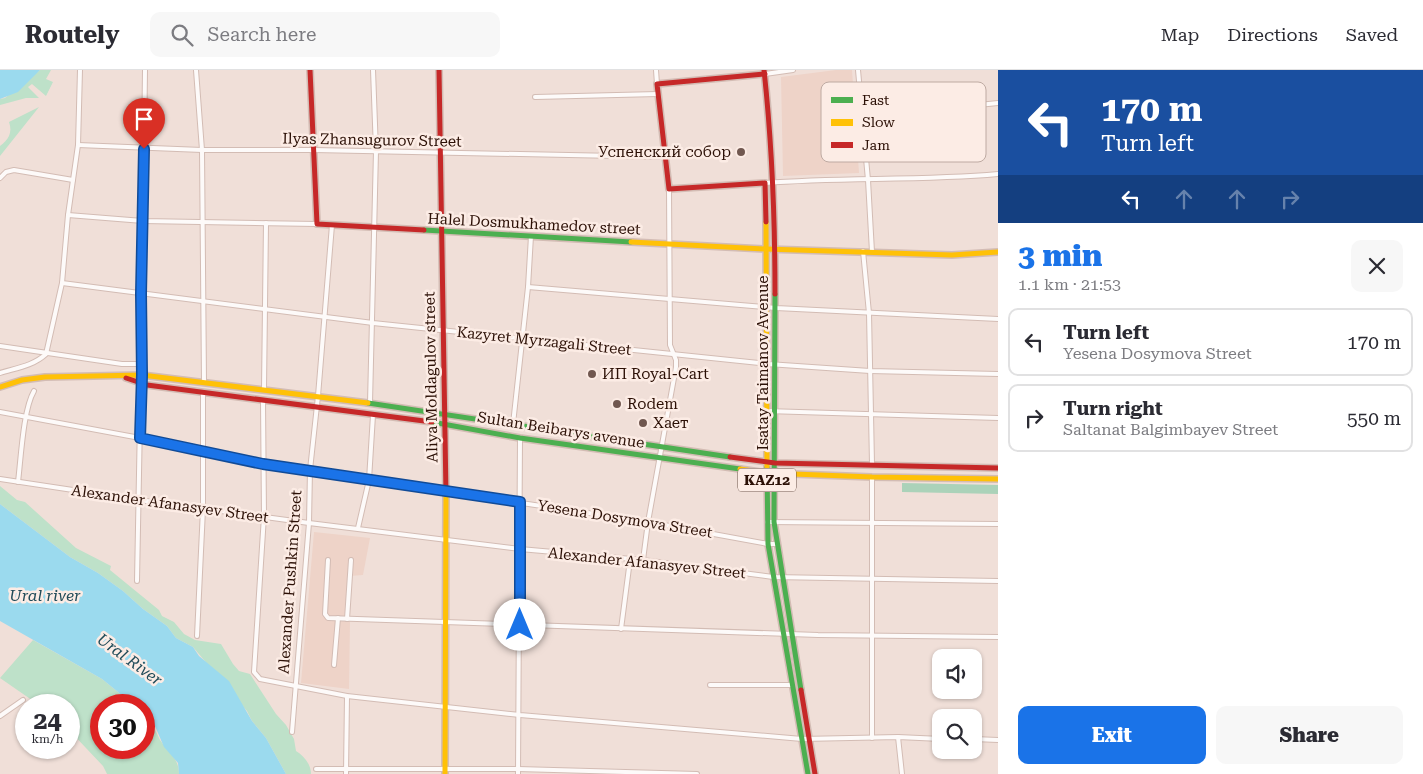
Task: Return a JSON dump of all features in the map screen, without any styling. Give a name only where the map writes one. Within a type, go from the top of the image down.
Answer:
[{"type":"main road","points":[[310,70],[317,224]]},
{"type":"main road","name":"Aliya Moldagulov street","points":[[438,70],[446,492],[445,772]]},
{"type":"main road","points":[[764,72],[657,84],[669,189],[765,183]]},
{"type":"main road","name":"Isatay Taimanov Avenue","points":[[764,72],[770,125],[775,249],[776,411],[774,522],[815,774]]},
{"type":"main road","name":"Isatay Taimanov Avenue","points":[[765,183],[768,544],[808,774]]},
{"type":"main road","name":"Halel Dosmukhamedov street","points":[[317,224],[766,249],[952,255],[998,252]]},
{"type":"main road","name":"Sultan Beibarys avenue","points":[[0,387],[23,380],[43,377],[124,377],[142,375],[444,413],[775,463],[998,468]]},
{"type":"main road","name":"Sultan Beibarys avenue","points":[[124,377],[142,384],[444,424],[520,438],[775,474],[998,479]]},
{"type":"main road","points":[[589,447],[590,436]]},
{"type":"street","points":[[0,373],[39,361],[46,354],[62,283],[68,215],[78,145],[80,70]]},
{"type":"street","points":[[137,581],[142,384],[141,294],[145,70]]},
{"type":"street","points":[[196,70],[202,150],[204,382]]},
{"type":"street","points":[[370,403],[376,151],[373,70]]},
{"type":"street","points":[[656,70],[657,84]]},
{"type":"street","points":[[764,72],[793,70]]},
{"type":"street","points":[[535,96],[658,94]]},
{"type":"street","name":"Ilyas Zhansugurov Street","points":[[78,145],[144,149],[314,150],[666,157]]},
{"type":"street","points":[[867,162],[872,252]]},
{"type":"street","points":[[0,178],[6,172],[14,170],[73,180]]},
{"type":"street","points":[[765,183],[966,177],[998,174]]},
{"type":"street","points":[[643,560],[676,367],[670,345],[669,189]]},
{"type":"street","name":"Halel Dosmukhamedov street","points":[[68,215],[143,221],[317,224]]},
{"type":"street","points":[[264,389],[266,223]]},
{"type":"street","name":"Alexander Pushkin Street","points":[[292,732],[309,523],[310,470],[332,225]]},
{"type":"street","points":[[513,424],[528,287],[531,236]]},
{"type":"street","points":[[863,251],[868,312],[872,464]]},
{"type":"street","name":"Kazyret Myrzagali Street","points":[[62,283],[325,318],[776,365],[870,371],[998,374]]},
{"type":"street","points":[[528,287],[776,308],[998,319]]},
{"type":"street","points":[[0,346],[122,364],[142,364]]},
{"type":"street","points":[[18,482],[26,416],[30,398],[34,391]]},
{"type":"street","points":[[197,636],[203,509],[203,393]]},
{"type":"street","points":[[263,400],[264,516],[254,672],[260,680],[347,696],[520,715],[802,739],[932,738]]},
{"type":"street","points":[[766,411],[998,418]]},
{"type":"street","name":"Yesena Dosymova Street","points":[[0,412],[140,438],[263,464],[520,502],[777,544]]},
{"type":"street","points":[[358,528],[368,480],[373,415]]},
{"type":"street","points":[[518,774],[520,715],[520,438]]},
{"type":"street","points":[[872,477],[872,738]]},
{"type":"street","name":"Alexander Afanasyev Street","points":[[0,479],[309,523],[520,549],[643,560],[782,578],[998,581]]},
{"type":"street","points":[[767,522],[998,524]]},
{"type":"street","points":[[328,560],[325,614],[328,618],[783,634],[998,638]]},
{"type":"street","points":[[347,619],[351,560]]},
{"type":"street","points":[[621,629],[630,560]]},
{"type":"street","points":[[334,665],[338,618]]},
{"type":"street","points":[[710,685],[792,685]]},
{"type":"street","points":[[346,772],[347,696]]},
{"type":"street","points":[[0,716],[15,705]]},
{"type":"street","points":[[898,737],[902,774]]},
{"type":"street","points":[[982,740],[998,740]]},
{"type":"street","points":[[316,769],[346,772],[445,772],[518,769],[697,774]]},
{"type":"shaded area","points":[[836,70],[852,70],[853,82],[821,82],[821,162],[858,162],[859,173],[783,176],[781,77]]},
{"type":"shaded area","points":[[314,532],[370,538],[363,575],[349,576],[344,619],[350,621],[349,689],[301,683]]},
{"type":"green space","points":[[40,70],[51,70],[46,79],[53,82],[46,96],[32,84],[28,87],[39,98],[26,98],[0,105],[0,99],[5,98]]},
{"type":"green space","points":[[39,107],[0,156],[0,146],[10,133],[9,122]]},
{"type":"green space","points":[[902,483],[998,485],[998,494],[902,492]]},
{"type":"green space","points":[[0,486],[17,500],[25,502],[76,548],[111,566],[110,570],[159,610],[162,616],[174,622],[184,634],[195,640],[221,644],[239,671],[250,674],[276,714],[286,725],[294,739],[296,751],[302,755],[310,767],[311,774],[286,774],[266,738],[252,721],[247,711],[193,647],[176,638],[167,626],[143,609],[123,591],[98,573],[70,557],[0,504]]},
{"type":"green space","points":[[33,640],[102,679],[120,694],[90,694],[90,752],[80,742],[80,694],[23,694],[0,678]]},
{"type":"green space","points":[[155,730],[160,740],[175,759],[179,768],[179,774],[107,774],[96,759],[155,759]]},
{"type":"water","points":[[0,70],[40,70],[18,92],[0,99]]},
{"type":"water","name":"Ural river","points":[[0,504],[70,557],[98,573],[123,591],[143,609],[167,626],[176,638],[193,647],[199,656],[229,681],[252,721],[266,738],[286,774],[179,774],[178,763],[164,747],[155,726],[155,694],[120,694],[102,679],[0,621]]},
{"type":"traffic: fast","points":[[424,230],[631,242]]},
{"type":"traffic: fast","points":[[775,294],[774,522],[801,690]]},
{"type":"traffic: fast","points":[[368,403],[730,457]]},
{"type":"traffic: fast","points":[[432,422],[520,438],[740,469]]},
{"type":"traffic: fast","points":[[767,467],[768,544],[808,774]]},
{"type":"traffic: slow","points":[[766,222],[767,467]]},
{"type":"traffic: slow","points":[[631,242],[766,249],[952,255],[998,252]]},
{"type":"traffic: slow","points":[[0,387],[22,380],[45,377],[142,375],[368,403]]},
{"type":"traffic: slow","points":[[740,469],[767,473],[998,479]]},
{"type":"traffic: slow","points":[[445,774],[446,494]]},
{"type":"traffic: jam","points":[[310,70],[317,224],[424,230]]},
{"type":"traffic: jam","points":[[439,70],[446,494]]},
{"type":"traffic: jam","points":[[764,70],[772,182],[775,294]]},
{"type":"traffic: jam","points":[[765,74],[657,84],[669,189],[765,183],[766,222]]},
{"type":"traffic: jam","points":[[126,378],[147,385],[432,422]]},
{"type":"traffic: jam","points":[[730,457],[775,463],[998,468]]},
{"type":"traffic: jam","points":[[801,690],[815,774]]},
{"type":"place","name":"Успенский собор","points":[[741,152]]},
{"type":"place","name":"ИП Royal-Cart","points":[[592,374]]},
{"type":"place","name":"Rodem","points":[[617,404]]},
{"type":"place","name":"Хает","points":[[643,423]]},
{"type":"route","points":[[144,149],[140,438],[263,464],[520,502],[520,625]]},
{"type":"water label","name":"Ural River","points":[[130,659]]}]
